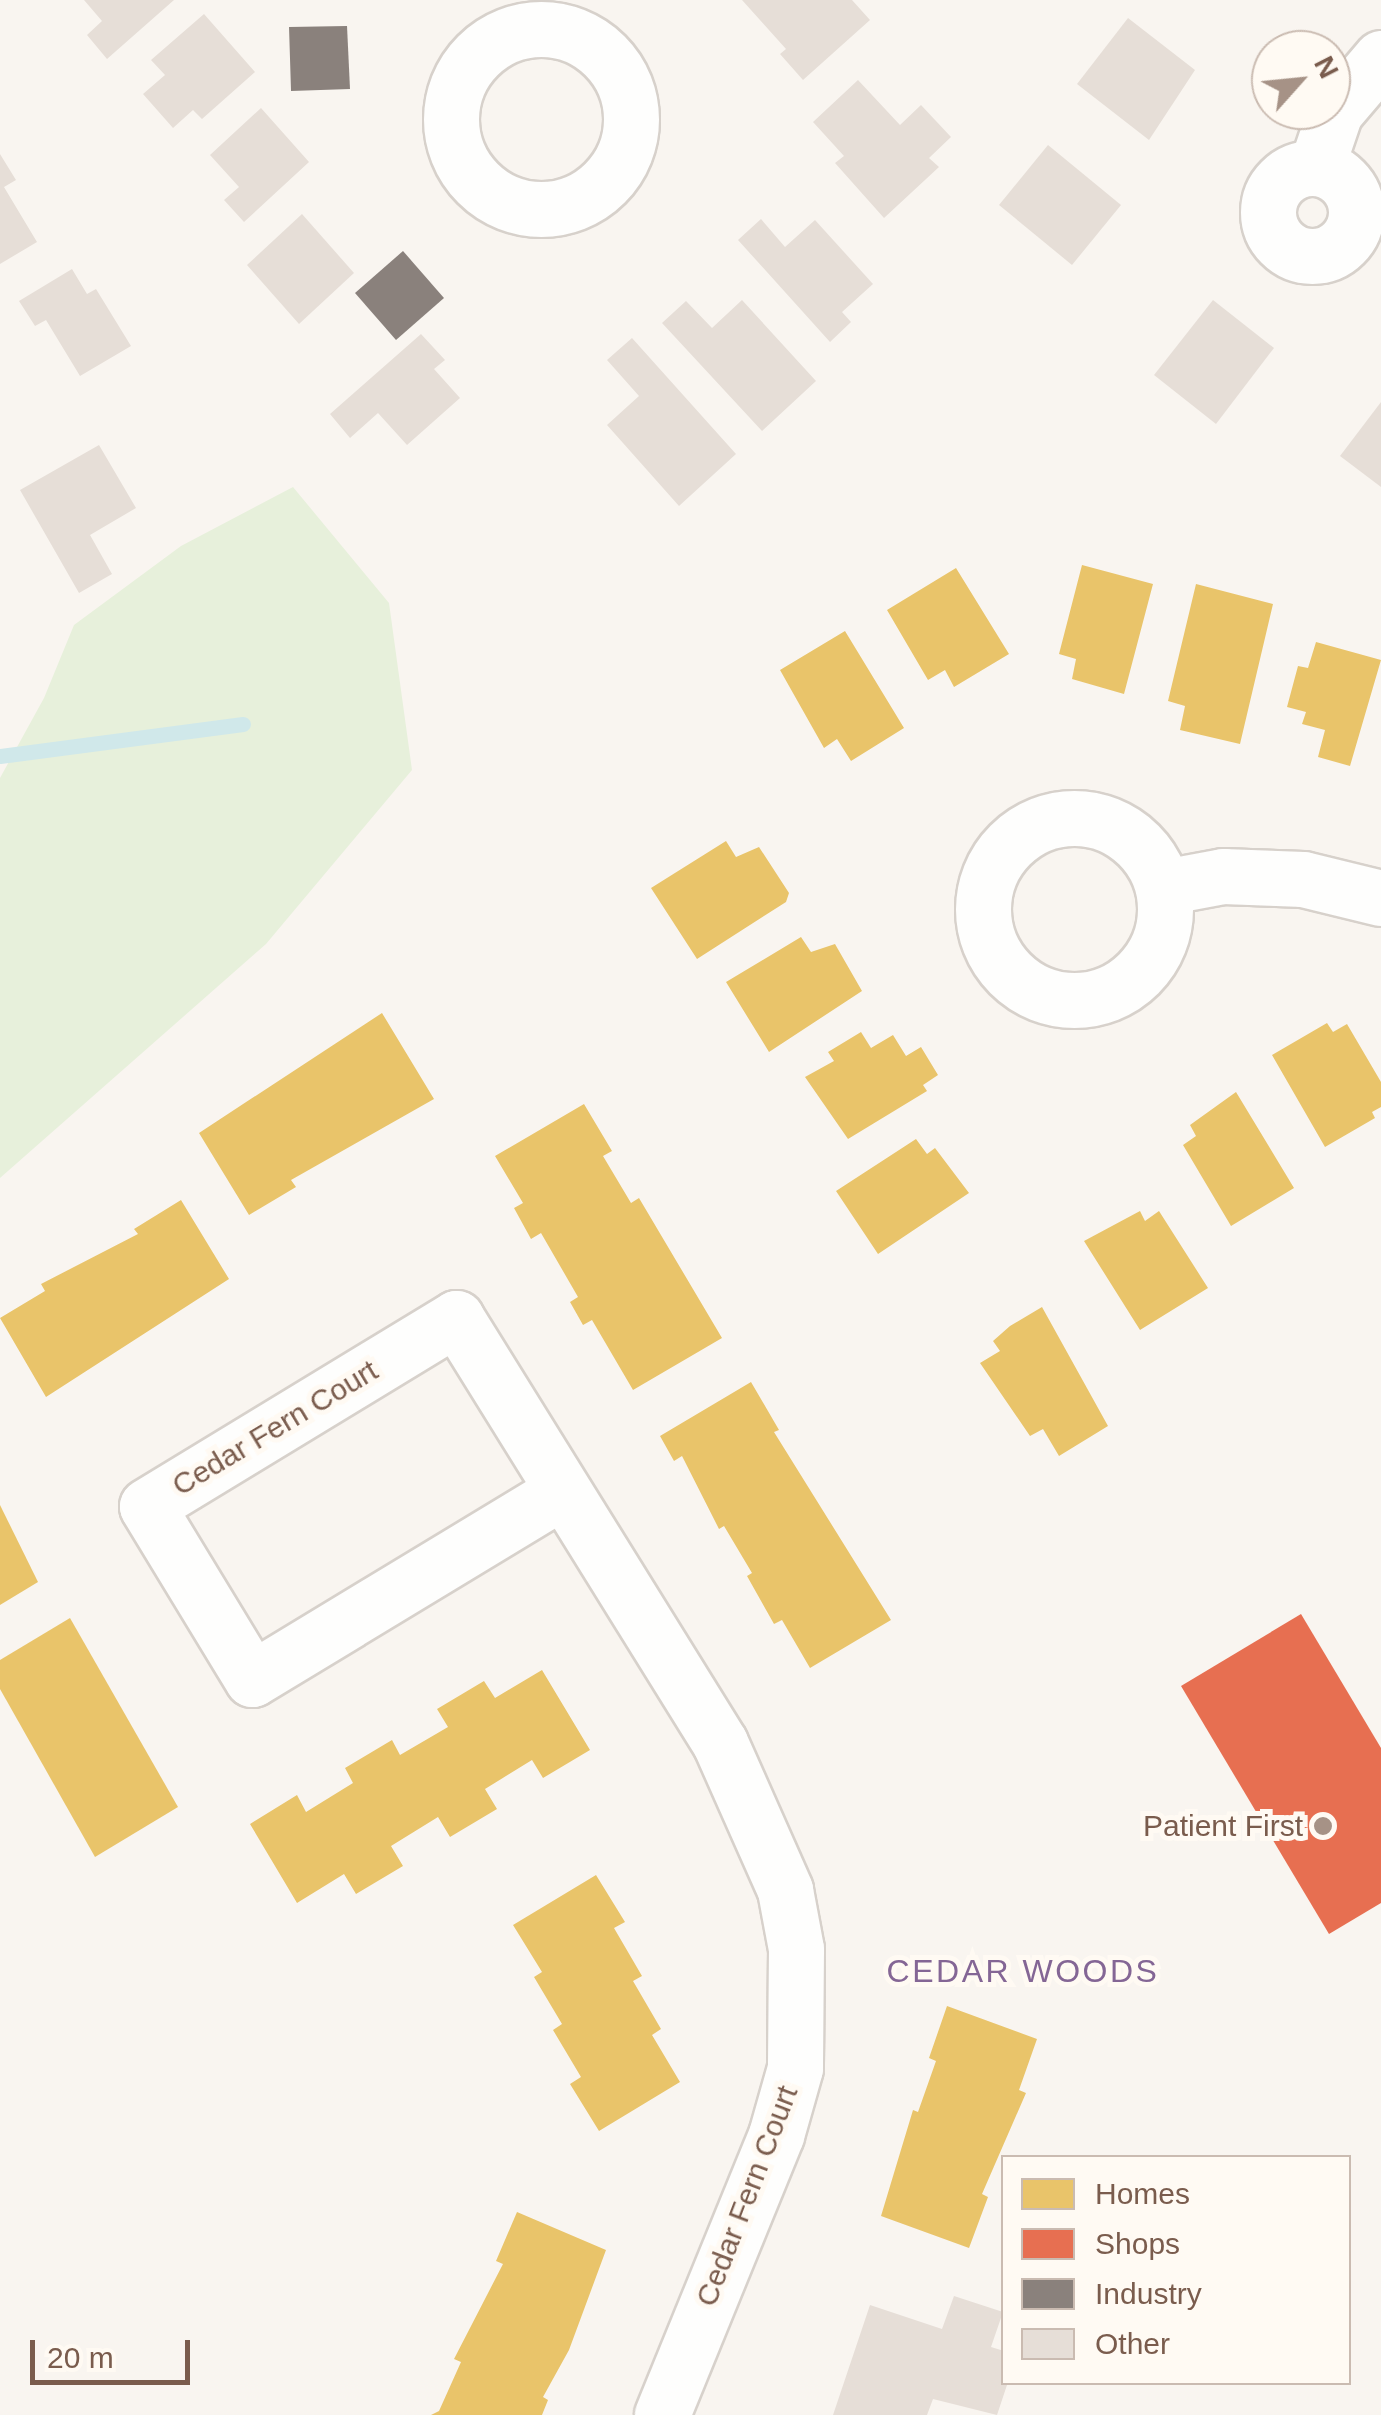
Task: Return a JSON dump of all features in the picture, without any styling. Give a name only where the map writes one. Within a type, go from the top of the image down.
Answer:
[{"type":"street","points":[[1316,168],[1336,112],[1381,58]]},
{"type":"street","points":[[1164,887],[1223,876],[1303,878],[1381,898]]},
{"type":"street","name":"Cedar Fern Court","points":[[561,1492],[252,1679],[146,1506],[456,1318],[728,1758],[785,1890],[796,1949],[799,2008],[790,2085],[662,2415]]},
{"type":"green space","points":[[293,487],[389,603],[412,770],[266,944],[0,1178],[0,778],[44,698],[74,625],[181,546]]},
{"type":"building: Homes","points":[[1082,565],[1153,584],[1124,694],[1072,679],[1076,659],[1059,654]]},
{"type":"building: Homes","points":[[956,568],[1009,654],[954,687],[945,670],[928,680],[887,610]]},
{"type":"building: Homes","points":[[1196,584],[1273,604],[1240,744],[1180,730],[1185,706],[1168,701]]},
{"type":"building: Homes","points":[[845,631],[904,728],[851,761],[837,739],[824,748],[780,670]]},
{"type":"building: Homes","points":[[1316,642],[1381,660],[1350,766],[1318,757],[1325,730],[1302,724],[1306,712],[1287,707],[1298,666],[1308,668]]},
{"type":"building: Homes","points":[[726,841],[736,857],[759,847],[789,893],[786,902],[697,959],[651,888]]},
{"type":"building: Homes","points":[[801,937],[811,952],[835,944],[862,991],[769,1052],[726,982]]},
{"type":"building: Homes","points":[[382,1013],[434,1099],[291,1180],[296,1187],[249,1215],[199,1133]]},
{"type":"building: Homes","points":[[1327,1023],[1333,1032],[1347,1024],[1381,1082],[1381,1107],[1372,1112],[1375,1118],[1325,1147],[1272,1055]]},
{"type":"building: Homes","points":[[861,1032],[871,1048],[893,1035],[906,1056],[921,1047],[938,1075],[923,1085],[927,1091],[848,1139],[805,1077],[834,1061],[828,1052]]},
{"type":"building: Homes","points":[[1236,1092],[1294,1188],[1231,1226],[1183,1145],[1196,1136],[1190,1125]]},
{"type":"building: Homes","points":[[584,1104],[612,1151],[603,1156],[631,1203],[639,1198],[722,1338],[633,1390],[592,1320],[583,1325],[570,1302],[578,1297],[541,1233],[531,1239],[514,1208],[523,1203],[495,1156]]},
{"type":"building: Homes","points":[[916,1139],[927,1154],[935,1148],[969,1193],[878,1254],[836,1191]]},
{"type":"building: Homes","points":[[181,1200],[229,1279],[46,1397],[0,1318],[45,1291],[41,1284],[138,1234],[134,1229]]},
{"type":"building: Homes","points":[[1140,1211],[1145,1221],[1159,1211],[1208,1288],[1140,1330],[1084,1241]]},
{"type":"building: Homes","points":[[1042,1307],[1108,1426],[1059,1456],[1043,1429],[1030,1436],[980,1363],[1000,1351],[993,1341]]},
{"type":"building: Homes","points":[[751,1382],[779,1430],[774,1432],[891,1620],[810,1668],[782,1620],[774,1624],[747,1576],[752,1573],[724,1526],[719,1529],[682,1456],[674,1461],[660,1436]]},
{"type":"building: Homes","points":[[0,1505],[38,1582],[0,1605]]},
{"type":"building: Homes","points":[[70,1618],[178,1807],[95,1857],[0,1689],[0,1660]]},
{"type":"building: Homes","points":[[542,1670],[590,1750],[543,1778],[532,1760],[485,1789],[497,1809],[450,1837],[438,1817],[391,1846],[403,1866],[356,1894],[344,1874],[297,1903],[250,1824],[297,1795],[306,1812],[353,1783],[345,1768],[392,1740],[400,1755],[448,1727],[437,1709],[484,1681],[495,1698]]},
{"type":"building: Homes","points":[[596,1875],[625,1922],[614,1928],[642,1976],[633,1981],[661,2029],[652,2035],[680,2082],[599,2131],[570,2084],[581,2077],[553,2030],[562,2024],[534,1977],[542,1972],[513,1925]]},
{"type":"building: Homes","points":[[947,2006],[1037,2039],[1019,2090],[1026,2093],[982,2194],[988,2197],[969,2248],[881,2216],[913,2110],[918,2112],[936,2061],[929,2058]]},
{"type":"building: Homes","points":[[517,2212],[606,2250],[569,2350],[543,2397],[548,2400],[542,2415],[431,2415],[439,2411],[461,2362],[454,2359],[503,2264],[496,2261]]},
{"type":"building: Shops","name":"Patient First","points":[[1301,1614],[1381,1748],[1381,1903],[1329,1934],[1181,1686]]},
{"type":"building: Industry","points":[[347,26],[350,89],[291,91],[289,27]]},
{"type":"building: Industry","points":[[403,251],[444,298],[396,340],[355,293]]},
{"type":"building: Other","points":[[84,0],[174,0],[107,59],[87,35],[102,21]]},
{"type":"building: Other","points":[[742,0],[852,0],[870,20],[803,80],[780,54],[786,49]]},
{"type":"building: Other","points":[[204,14],[255,72],[202,119],[193,110],[173,128],[143,94],[165,75],[151,60]]},
{"type":"building: Other","points":[[1128,18],[1195,70],[1149,140],[1077,84]]},
{"type":"building: Other","points":[[858,80],[900,125],[921,105],[951,137],[929,158],[939,167],[884,218],[835,163],[844,156],[813,122]]},
{"type":"building: Other","points":[[261,108],[309,162],[244,222],[224,200],[239,187],[210,155]]},
{"type":"building: Other","points":[[1048,145],[1121,205],[1072,265],[999,205]]},
{"type":"building: Other","points":[[0,154],[16,180],[4,187],[37,242],[0,264]]},
{"type":"building: Other","points":[[302,214],[354,273],[299,324],[247,265]]},
{"type":"building: Other","points":[[761,219],[785,247],[815,220],[873,284],[842,312],[851,322],[830,342],[738,240]]},
{"type":"building: Other","points":[[72,269],[87,294],[96,289],[131,346],[80,376],[46,320],[35,326],[19,301]]},
{"type":"building: Other","points":[[742,300],[816,381],[762,431],[662,323],[686,301],[712,328]]},
{"type":"building: Other","points":[[1213,300],[1274,348],[1216,424],[1154,375]]},
{"type":"building: Other","points":[[421,334],[445,360],[434,369],[460,398],[407,445],[378,413],[350,438],[330,414]]},
{"type":"building: Other","points":[[632,338],[736,454],[679,506],[607,425],[639,396],[607,360]]},
{"type":"building: Other","points":[[1381,402],[1381,487],[1340,456]]},
{"type":"building: Other","points":[[99,445],[136,508],[90,535],[112,574],[79,593],[20,490]]},
{"type":"building: Other","points":[[954,2296],[1001,2311],[991,2347],[1001,2350],[1001,2385],[1007,2385],[997,2415],[933,2399],[927,2415],[833,2415],[870,2305],[942,2329]]},
{"type":"waterway","points":[[0,756],[243,724]]},
{"type":"place","name":"Patient First","points":[[1323,1826]]},
{"type":"district","name":"CEDAR WOODS","points":[[1023,1971]]}]
